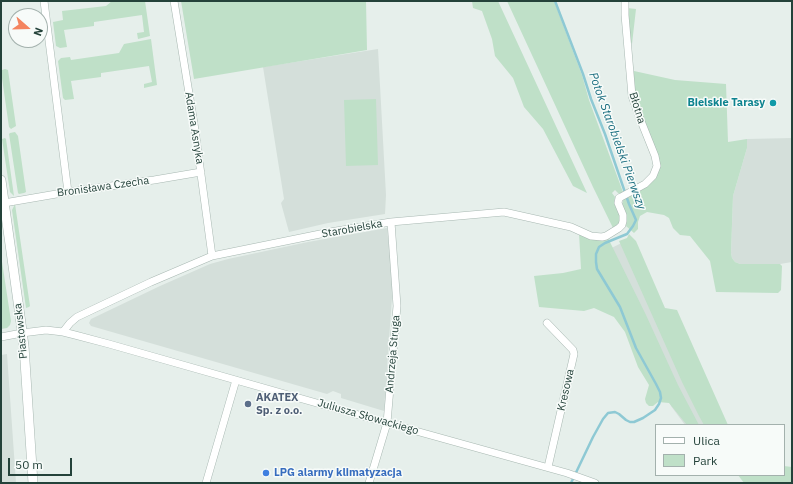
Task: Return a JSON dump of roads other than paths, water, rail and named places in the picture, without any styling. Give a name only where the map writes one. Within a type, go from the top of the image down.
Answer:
[{"type":"street","points":[[44,1],[68,192]]},
{"type":"street","name":"Adama Asnyka","points":[[174,1],[195,130],[212,256]]},
{"type":"street","name":"Błotna","points":[[623,195],[631,192],[650,180],[655,172],[656,162],[632,96],[625,1]]},
{"type":"street","name":"Bronisława Czecha","points":[[4,203],[201,172]]},
{"type":"street","name":"Piastowska","points":[[1,180],[22,333],[33,483]]},
{"type":"street","name":"Starobielska","points":[[63,332],[77,317],[151,282],[212,256],[330,232],[391,222],[504,212],[571,227],[591,236],[602,237],[606,236],[622,225],[624,221],[618,201],[623,195]]},
{"type":"street","name":"Andrzeja Struga","points":[[369,483],[387,423],[397,306],[391,222]]},
{"type":"street","name":"Kresowa","points":[[547,324],[573,350],[574,354],[548,468]]},
{"type":"street","name":"Juliusza Słowackiego","points":[[1,338],[22,333],[46,330],[63,332],[567,473],[595,483]]},
{"type":"street","points":[[206,483],[236,380]]},
{"type":"waterway","name":"Potok Starobielski Pierwszy","points":[[555,1],[636,220],[627,234],[599,247],[596,254],[597,269],[620,307],[636,348],[656,384],[661,398],[655,410],[634,422],[626,420],[615,412],[608,413],[593,437],[571,483]]},
{"type":"place","name":"Bielskie Tarasy","points":[[773,103]]},
{"type":"place","name":"AKATEX Sp. z o.o.","points":[[248,404]]},
{"type":"place","name":"LPG alarmy klimatyzacja","points":[[266,473]]}]
